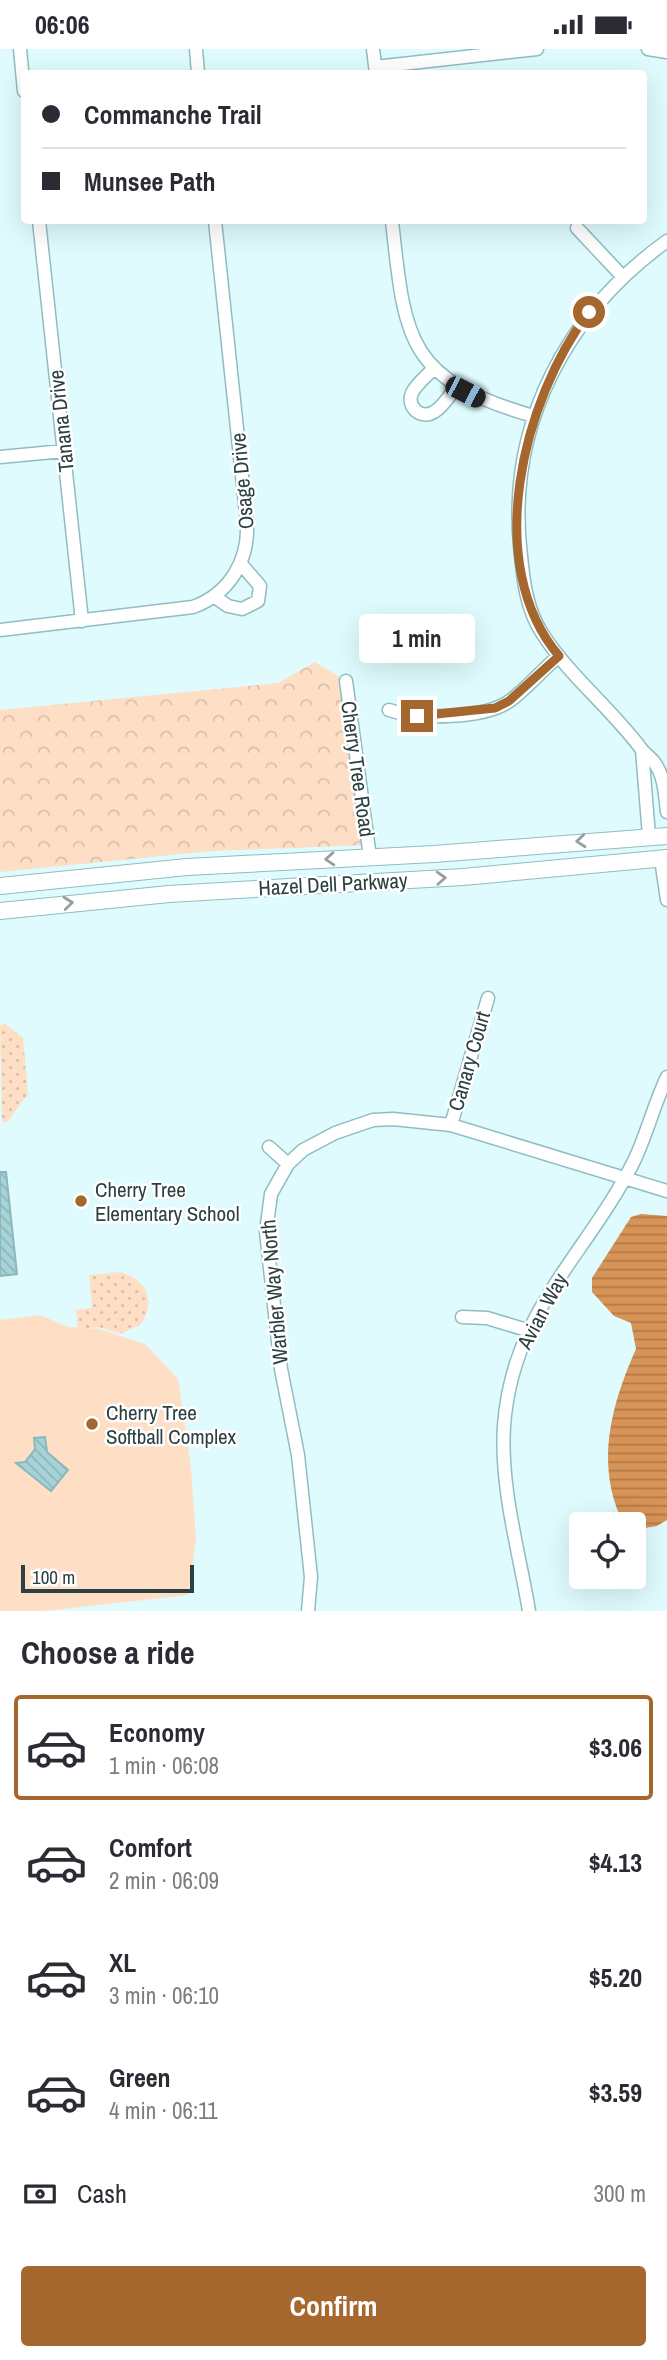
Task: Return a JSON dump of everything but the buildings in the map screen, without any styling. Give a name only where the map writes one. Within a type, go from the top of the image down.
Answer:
[{"type":"main road","name":"Hazel Dell Parkway","points":[[0,886],[187,867],[667,836]]},
{"type":"main road","name":"Hazel Dell Parkway","points":[[0,912],[169,894],[463,877],[664,858]]},
{"type":"street","points":[[20,49],[22,70]]},
{"type":"street","points":[[195,49],[198,70]]},
{"type":"street","points":[[373,49],[376,70],[537,49]]},
{"type":"street","points":[[648,49],[667,52]]},
{"type":"street","name":"Tanana Drive","points":[[39,224],[82,621]]},
{"type":"street","name":"Osage Drive","points":[[0,630],[182,610],[215,597],[232,579],[241,564],[247,546],[247,523],[215,224]]},
{"type":"street","points":[[392,224],[406,321],[434,368],[456,387],[478,399],[533,416]]},
{"type":"street","points":[[578,228],[622,276]]},
{"type":"street","points":[[667,241],[622,276],[600,299],[566,346],[533,416],[520,487],[522,572],[535,621],[559,656],[620,719],[660,774],[667,812]]},
{"type":"street","points":[[434,368],[412,394],[411,403],[416,411],[425,415],[434,412],[456,387]]},
{"type":"street","points":[[0,457],[64,450]]},
{"type":"street","points":[[215,597],[228,606],[242,610],[258,601],[260,586],[241,564]]},
{"type":"street","points":[[389,710],[417,716],[495,708],[509,701],[559,656]]},
{"type":"street","name":"Cherry Tree Road","points":[[346,681],[370,857]]},
{"type":"street","points":[[642,750],[649,836]]},
{"type":"street","points":[[664,858],[667,900]]},
{"type":"street","name":"Canary Court","points":[[451,1125],[488,998]]},
{"type":"street","name":"Avian Way","points":[[529,1611],[506,1474],[504,1429],[513,1373],[527,1330],[635,1160],[667,1076]]},
{"type":"street","name":"Warbler Way North","points":[[308,1611],[311,1577],[300,1469],[281,1369],[266,1232],[271,1194],[288,1164],[318,1141],[373,1121],[414,1119],[451,1125],[667,1191]]},
{"type":"street","points":[[269,1147],[288,1164]]},
{"type":"street","points":[[462,1317],[487,1318],[527,1330]]},
{"type":"green space","points":[[315,662],[346,681],[368,845],[212,851],[0,872],[0,710],[278,683]]},
{"type":"green space","points":[[5,1024],[23,1038],[28,1094],[7,1122],[2,1122],[0,1025]]},
{"type":"green space","points":[[120,1272],[137,1280],[146,1293],[148,1308],[140,1325],[120,1334],[99,1327],[78,1330],[76,1310],[92,1308],[89,1275]]},
{"type":"green space","name":"Cherry Tree Softball Complex","points":[[40,1315],[68,1327],[99,1329],[145,1344],[178,1379],[191,1468],[196,1539],[188,1595],[44,1611],[0,1611],[0,1320]]},
{"type":"shaded area","points":[[641,1214],[667,1216],[667,1520],[657,1526],[646,1528],[646,1512],[619,1512],[610,1480],[608,1458],[613,1414],[636,1349],[631,1323],[614,1316],[592,1292],[592,1278],[631,1217]]},
{"type":"place","name":"Cherry Tree Elementary School","points":[[81,1201]]},
{"type":"place","name":"Cherry Tree Softball Complex","points":[[92,1424]]},
{"type":"route","points":[[417,716],[478,712],[495,708],[509,701],[559,656],[538,628],[523,582],[518,520],[520,487],[533,416],[566,346],[589,312]]}]
